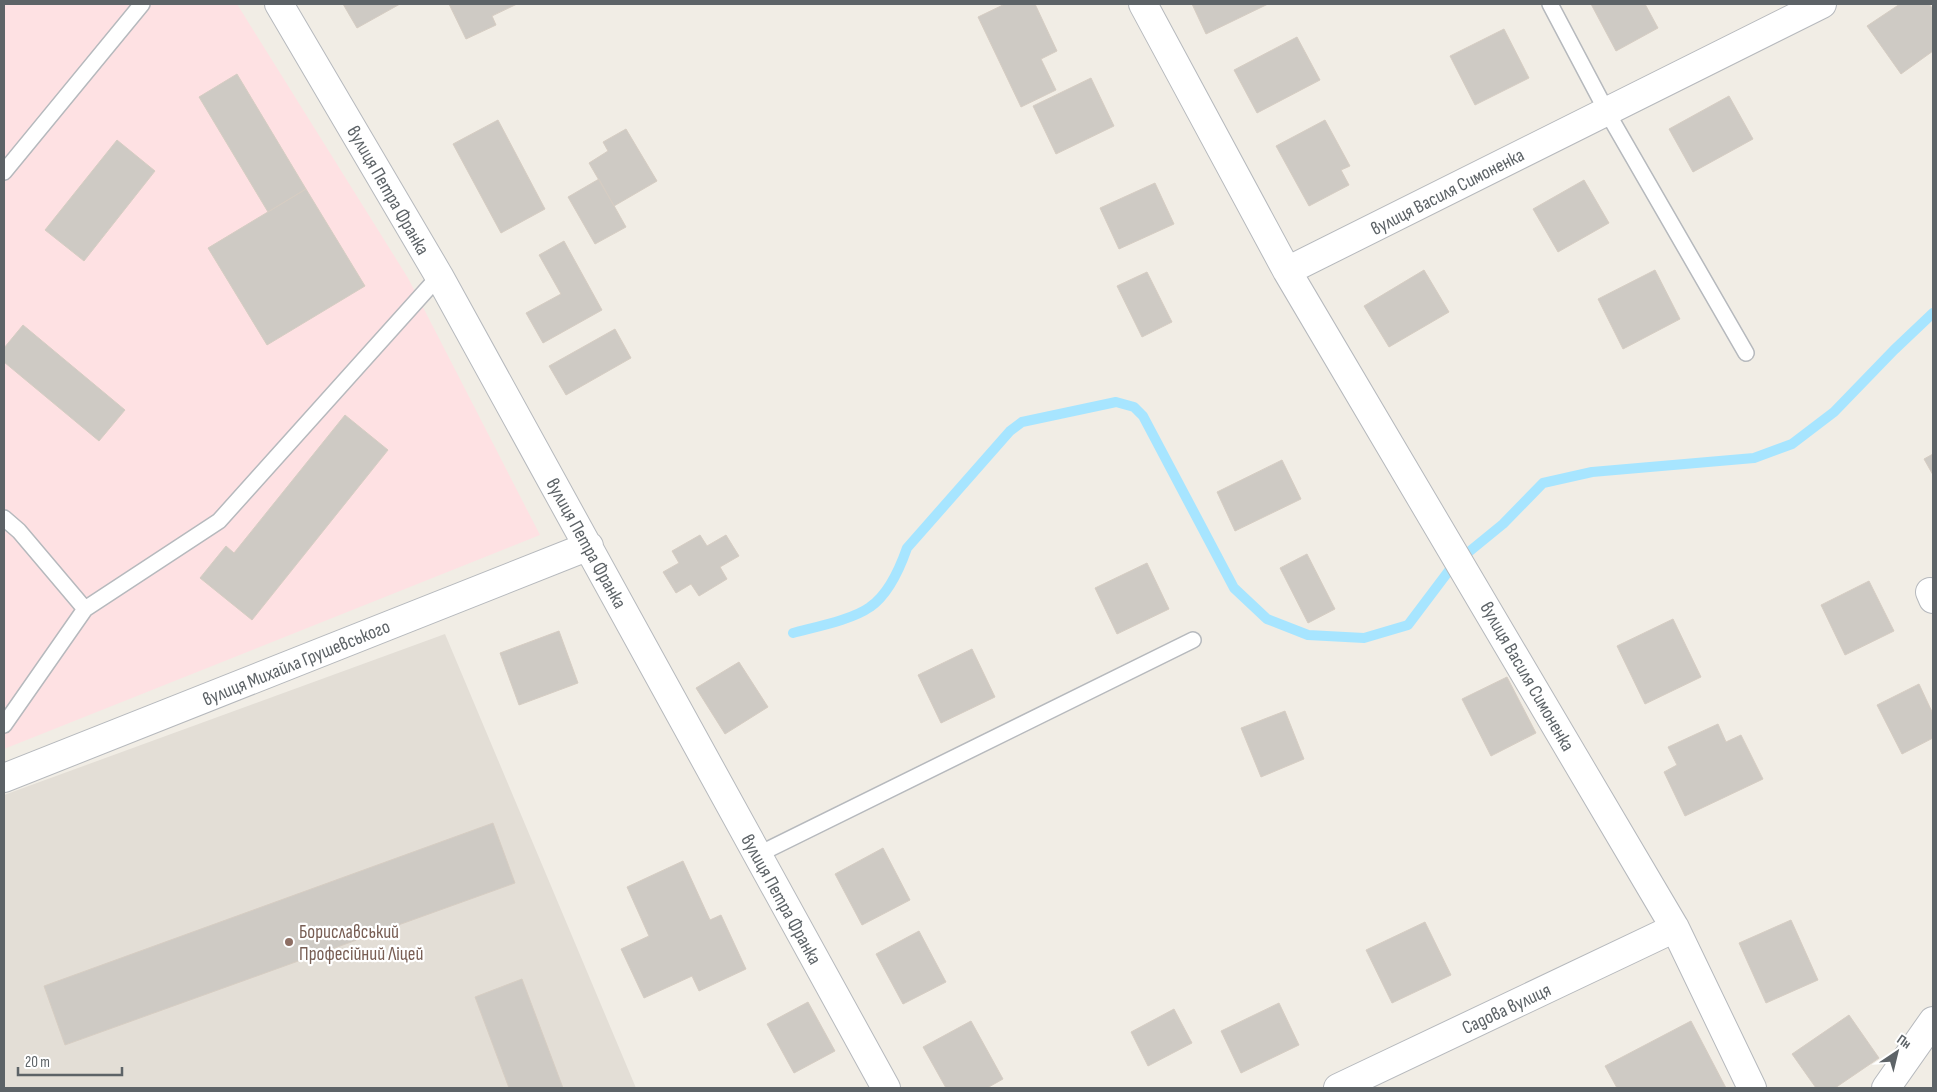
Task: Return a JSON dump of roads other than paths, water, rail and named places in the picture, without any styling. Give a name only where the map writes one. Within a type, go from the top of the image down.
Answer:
[{"type":"street","name":"вулиця Петра Франка","points":[[279,4],[439,276],[886,1088]]},
{"type":"street","name":"вулиця Василя Симоненка","points":[[1144,4],[1287,271],[1430,516],[1471,579],[1675,928],[1752,1088]]},
{"type":"street","name":"вулиця Василя Симоненка","points":[[1287,271],[1822,4]]},
{"type":"street","name":"вулиця Михайла Грушевського","points":[[4,778],[589,546]]},
{"type":"street","name":"Садова вулиця","points":[[1338,1088],[1675,928]]},
{"type":"street","points":[[1886,1088],[1933,1021]]},
{"type":"lane","points":[[4,172],[142,4]]},
{"type":"lane","points":[[1550,4],[1607,112],[1746,352]]},
{"type":"lane","points":[[4,725],[85,609],[219,521],[439,276]]},
{"type":"lane","points":[[4,518],[19,530],[85,609]]},
{"type":"lane","points":[[758,855],[1193,640]]},
{"type":"waterway","points":[[793,633],[853,616],[877,602],[893,580],[907,548],[1010,431],[1022,422],[1116,402],[1134,407],[1143,416],[1234,588],[1267,619],[1308,635],[1364,638],[1408,625],[1454,564],[1503,524],[1543,483],[1592,472],[1754,458],[1792,444],[1834,412],[1933,313]]},
{"type":"place","name":"Бориславський Професійний Ліцей","points":[[289,942]]}]
